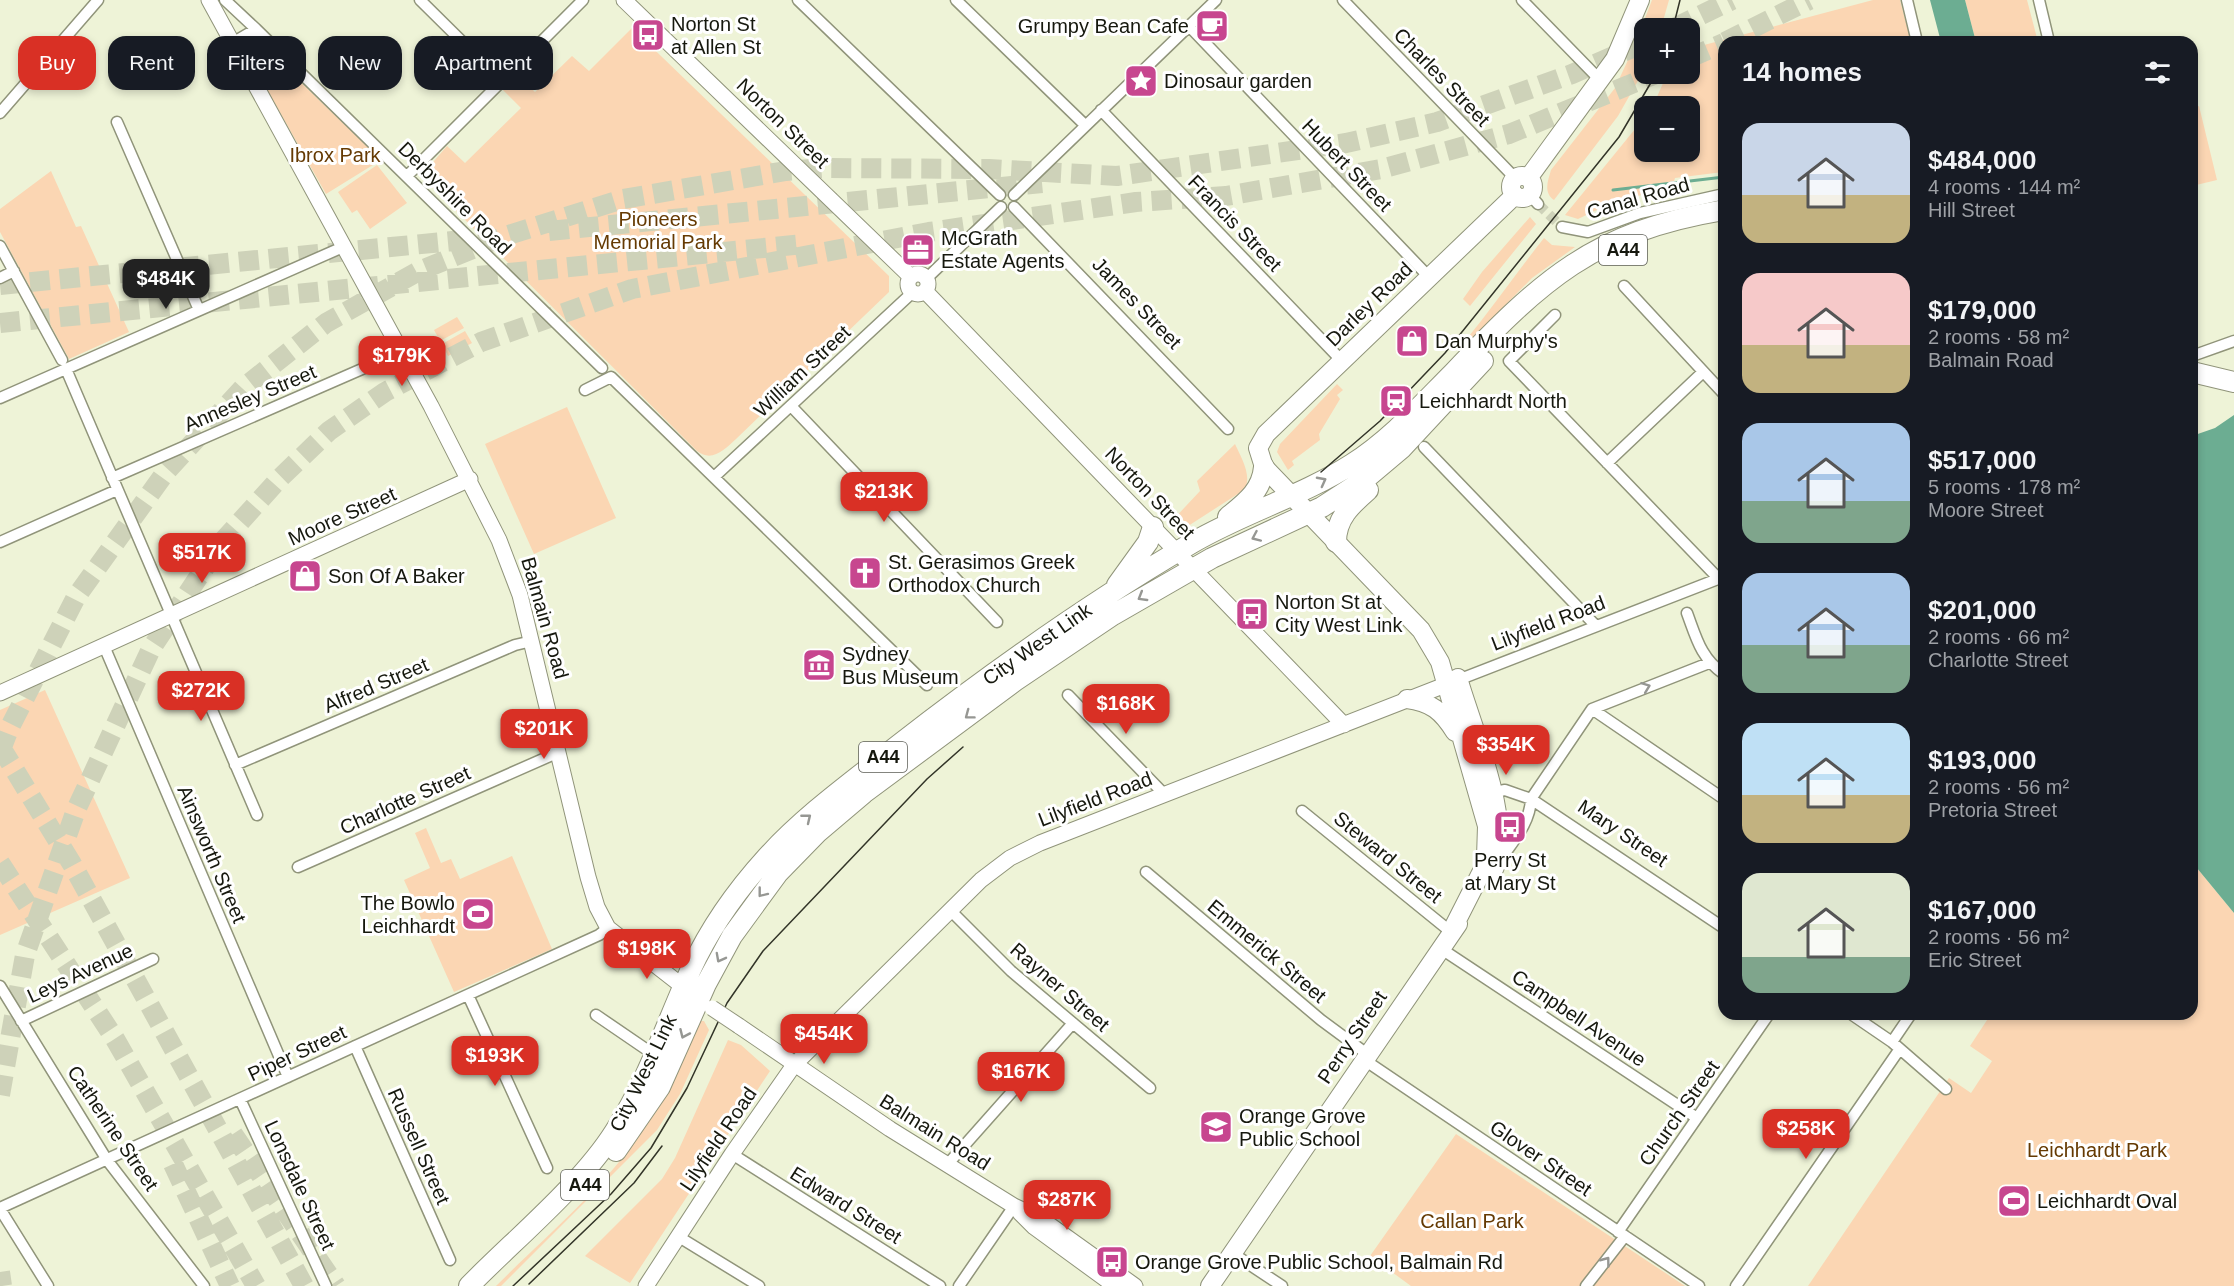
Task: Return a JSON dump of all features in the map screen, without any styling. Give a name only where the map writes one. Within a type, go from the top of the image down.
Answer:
[{"type":"highway","name":"A44","points":[[1292,496],[1352,464],[1383,441],[1509,314],[1561,270],[1623,237],[1655,225],[1718,211]]},
{"type":"highway","name":"A44","points":[[1309,514],[1343,495],[1402,448],[1535,306],[1567,282],[1599,262],[1665,234],[1718,223]]},
{"type":"highway","points":[[2198,364],[2234,382]]},
{"type":"highway","points":[[2198,384],[2234,392]]},
{"type":"highway","points":[[1220,530],[1226,519],[1255,493],[1262,480],[1261,457]]},
{"type":"highway","points":[[1336,542],[1337,527],[1341,517],[1373,486],[1382,464]]},
{"type":"highway","name":"City West Link","points":[[469,1286],[602,1151],[634,1099],[656,1056],[699,998],[711,933],[765,859],[799,825],[957,699],[1113,591],[1178,552],[1292,496]]},
{"type":"highway","name":"City West Link","points":[[485,1286],[597,1174],[627,1137],[660,1087],[699,998],[744,918],[778,873],[818,832],[864,794],[1016,681],[1141,597],[1194,568],[1309,514]]},
{"type":"highway","points":[[1113,591],[1148,543],[1154,527]]},
{"type":"main road","name":"Balmain Road","points":[[210,0],[228,36]]},
{"type":"main road","name":"Norton Street","points":[[624,0],[919,284],[1344,725]]},
{"type":"main road","name":"Darley Road","points":[[1261,457],[1266,434],[1525,190],[1622,47],[1640,0]]},
{"type":"main road","name":"Balmain Road","points":[[258,90],[470,479],[515,579],[588,877],[597,907],[608,927],[699,998],[794,1065],[1014,1206],[1040,1218],[1115,1286]]},
{"type":"main road","points":[[1261,457],[1309,514],[1421,630],[1443,647],[1451,657],[1452,682],[1462,744]]},
{"type":"main road","name":"Moore Street","points":[[0,693],[470,479]]},
{"type":"main road","points":[[1452,682],[1485,794]]},
{"type":"main road","name":"Lilyfield Road","points":[[646,1286],[732,1154],[794,1065],[981,880],[1010,858],[1040,843],[1452,682]]},
{"type":"main road","points":[[1407,699],[1428,703],[1438,709],[1462,744],[1485,794]]},
{"type":"main road","name":"Perry Street","points":[[1210,1286],[1451,932],[1475,902],[1496,867],[1500,833],[1485,794]]},
{"type":"main road","name":"Perry Street","points":[[1451,932],[1477,883],[1486,856],[1485,794]]},
{"type":"main road","name":"Balmain Road","points":[[1102,1276],[1135,1286]]},
{"type":"street","points":[[0,113],[98,0]]},
{"type":"street","name":"Derbyshire Road","points":[[225,0],[602,368]]},
{"type":"street","points":[[420,0],[456,36]]},
{"type":"street","points":[[546,36],[583,0]]},
{"type":"street","points":[[798,0],[1000,195]]},
{"type":"street","points":[[956,0],[1085,125]]},
{"type":"street","points":[[1014,195],[1216,0]]},
{"type":"street","name":"Charles Street","points":[[1343,0],[1525,190]]},
{"type":"street","points":[[1522,0],[1601,81]]},
{"type":"street","points":[[1907,0],[1916,36]]},
{"type":"street","points":[[2039,0],[2048,36]]},
{"type":"street","name":"Hubert Street","points":[[1189,26],[1429,278]]},
{"type":"street","points":[[244,36],[256,29]]},
{"type":"street","points":[[407,176],[491,90]]},
{"type":"street","name":"Francis Street","points":[[1101,110],[1342,361]]},
{"type":"street","points":[[117,122],[199,310]]},
{"type":"street","points":[[1000,195],[1005,192],[1014,195]]},
{"type":"street","points":[[1000,195],[1001,207],[1009,210],[1014,207],[1016,200],[1014,195]]},
{"type":"street","name":"Canal Road","points":[[1562,227],[1588,232],[1640,213],[1718,195]]},
{"type":"street","name":"William Street","points":[[714,477],[1001,207]]},
{"type":"street","name":"James Street","points":[[1014,207],[1228,429]]},
{"type":"street","points":[[0,246],[64,365],[257,815]]},
{"type":"street","points":[[0,398],[64,365],[199,310],[343,247]]},
{"type":"street","points":[[0,278],[14,271]]},
{"type":"street","points":[[1624,286],[1718,388]]},
{"type":"street","points":[[1556,315],[1509,361],[1718,575]]},
{"type":"street","points":[[2198,359],[2234,341]]},
{"type":"street","name":"Annesley Street","points":[[112,478],[401,352]]},
{"type":"street","points":[[1607,463],[1703,372]]},
{"type":"street","points":[[585,390],[611,377],[927,686]]},
{"type":"street","points":[[791,406],[997,622]]},
{"type":"street","points":[[1424,447],[1596,626]]},
{"type":"street","points":[[0,542],[117,490]]},
{"type":"street","name":"Lilyfield Road","points":[[1452,682],[1718,579]]},
{"type":"street","points":[[1687,613],[1706,659],[1718,669]]},
{"type":"street","name":"Alfred Street","points":[[235,765],[515,645],[532,641]]},
{"type":"street","name":"Ainsworth Street","points":[[104,646],[288,1077]]},
{"type":"street","points":[[1593,709],[1706,659]]},
{"type":"street","points":[[1068,695],[1165,795]]},
{"type":"street","points":[[1593,709],[1718,795]]},
{"type":"street","name":"Perry Street","points":[[1496,867],[1520,832],[1530,812],[1531,799],[1593,709]]},
{"type":"street","name":"Charlotte Street","points":[[298,867],[559,752]]},
{"type":"street","name":"Mary Street","points":[[1485,794],[1505,790],[1531,799],[1718,924]]},
{"type":"street","name":"Steward Street","points":[[1302,811],[1451,932]]},
{"type":"street","name":"Emmerick Street","points":[[1146,872],[1365,1057]]},
{"type":"street","name":"Rayner Street","points":[[950,910],[1011,971],[1150,1088]]},
{"type":"street","name":"Piper Street","points":[[0,1209],[599,935],[608,927]]},
{"type":"street","name":"Campbell Avenue","points":[[1440,948],[1697,1118]]},
{"type":"street","name":"Leys Avenue","points":[[21,1021],[153,959]]},
{"type":"street","name":"Catherine Street","points":[[0,986],[107,1160],[204,1286]]},
{"type":"street","points":[[468,994],[547,1168]]},
{"type":"street","points":[[596,1015],[656,1056]]},
{"type":"street","name":"Church Street","points":[[1586,1286],[1765,1020]]},
{"type":"street","points":[[1859,1020],[1895,1046],[1946,1089]]},
{"type":"street","points":[[1736,1286],[1895,1046],[1908,1020]]},
{"type":"street","points":[[947,1164],[1073,1023]]},
{"type":"street","name":"Russell Street","points":[[355,1046],[450,1260]]},
{"type":"street","name":"Glover Street","points":[[1365,1057],[1699,1286]]},
{"type":"street","name":"Lonsdale Street","points":[[240,1099],[326,1286]]},
{"type":"street","name":"Edward Street","points":[[732,1154],[940,1286]]},
{"type":"street","points":[[959,1286],[1014,1206]]},
{"type":"street","points":[[0,1209],[48,1286]]},
{"type":"street","points":[[679,1237],[759,1286]]},
{"type":"street","points":[[1232,1253],[1282,1286]]},
{"type":"green space","points":[[1652,0],[1669,0],[1664,18],[1645,18]]},
{"type":"green space","points":[[1873,0],[1900,0],[1909,36],[1738,36]]},
{"type":"green space","points":[[1965,0],[2027,0],[2036,36],[1974,36]]},
{"type":"green space","name":"Pioneers Memorial Park","points":[[632,28],[889,276],[889,292],[736,439],[713,455],[708,456],[697,451],[421,176],[447,146],[465,163],[521,108],[503,90],[533,90],[535,92],[553,90],[553,74],[572,56],[589,71]]},
{"type":"green space","points":[[1718,41],[1718,173],[1675,178],[1673,185],[1603,207],[1578,219],[1565,215],[1634,130],[1634,162],[1700,162],[1700,96],[1657,96],[1663,84],[1700,84],[1700,46]]},
{"type":"green space","points":[[1634,47],[1634,84],[1636,84],[1618,116],[1554,200],[1547,190],[1551,170],[1615,88]]},
{"type":"green space","name":"Ibrox Park","points":[[306,87],[381,160],[326,194],[267,90],[306,90]]},
{"type":"green space","points":[[2198,106],[2217,180],[2198,185]]},
{"type":"green space","points":[[377,165],[407,203],[370,229],[357,210],[352,213],[338,192]]},
{"type":"green space","points":[[51,171],[76,227],[81,226],[129,332],[69,359],[0,232],[0,209]]},
{"type":"green space","points":[[1530,217],[1536,224],[1470,306],[1463,299],[1482,272]]},
{"type":"green space","points":[[1544,238],[1552,245],[1575,247],[1532,278],[1468,343],[1465,341],[1485,315]]},
{"type":"green space","points":[[457,317],[464,328],[440,341],[434,330]]},
{"type":"green space","points":[[465,331],[472,343],[448,356],[442,344]]},
{"type":"green space","points":[[1337,384],[1343,390],[1337,395],[1340,399],[1319,434],[1320,440],[1292,461],[1294,465],[1288,470],[1277,452],[1280,444]]},
{"type":"green space","points":[[567,407],[616,518],[534,554],[485,444]]},
{"type":"green space","points":[[1235,444],[1247,473],[1244,490],[1185,528],[1179,528],[1171,522],[1200,491],[1197,481]]},
{"type":"green space","points":[[45,690],[130,878],[0,935],[0,710]]},
{"type":"green space","name":"The Bowlo Leichhardt","points":[[426,828],[441,863],[451,859],[460,879],[512,856],[552,949],[454,992],[404,880],[430,868],[415,833]]},
{"type":"green space","name":"Leichhardt Park","points":[[2198,869],[2234,913],[2234,1286],[1808,1286],[1949,1078],[1971,1093],[1992,1061],[1970,1046],[1987,1020],[2198,1020]]},
{"type":"green space","points":[[697,1021],[704,1021],[709,1030],[680,1094],[657,1130],[501,1286],[496,1286],[587,1198],[621,1160],[646,1126],[663,1097]]},
{"type":"green space","points":[[728,1040],[741,1045],[770,1071],[630,1283],[585,1256],[662,1179],[675,1158]]},
{"type":"green space","name":"Callan Park","points":[[1456,1134],[1685,1286],[1411,1286],[1370,1256]]},
{"type":"shaded area","points":[[1930,0],[1965,0],[1974,36],[1939,36]]},
{"type":"shaded area","points":[[2234,415],[2234,913],[2198,869],[2198,434],[2215,428]]},
{"type":"waterway","points":[[1613,190],[1718,178]]},
{"type":"tunnel","points":[[1695,18],[1732,0]]},
{"type":"tunnel","points":[[1737,36],[1809,0]]},
{"type":"tunnel","points":[[1700,53],[1718,46]]},
{"type":"tunnel","points":[[0,752],[9,729],[76,597],[165,473],[243,388],[326,323],[419,271],[502,237],[623,199],[786,171],[825,168],[989,169],[1117,176],[1346,143],[1437,122],[1572,74],[1634,47]]},
{"type":"tunnel","points":[[0,1095],[25,955],[76,810],[151,649],[221,543],[279,479],[329,431],[385,392],[481,342],[632,289],[929,232],[1136,202],[1226,196],[1381,169],[1509,134],[1634,83]]},
{"type":"tunnel","points":[[549,231],[1042,183]]},
{"type":"tunnel","points":[[1538,204],[1562,227]]},
{"type":"tunnel","points":[[0,285],[484,238]]},
{"type":"tunnel","points":[[0,323],[804,244]]},
{"type":"tunnel","points":[[0,746],[72,864],[304,1286]]},
{"type":"tunnel","points":[[0,863],[115,1039],[256,1286]]},
{"type":"tunnel","points":[[233,1134],[336,1286]]},
{"type":"tunnel","points":[[173,1164],[230,1286]]},
{"type":"tunnel","points":[[0,1272],[2,1286]]},
{"type":"tram line","points":[[1676,18],[1680,0]]},
{"type":"tram line","points":[[1321,472],[1380,421],[1445,353],[1619,137],[1650,84]]},
{"type":"tram line","points":[[513,1286],[611,1194],[651,1148],[687,1088],[727,1003],[763,951],[927,779],[963,747]]},
{"type":"tram line","points":[[529,1284],[634,1183],[662,1146]]},
{"type":"place","name":"Grumpy Bean Cafe","points":[[1212,26]]},
{"type":"place","name":"Norton St at Allen St","points":[[648,35]]},
{"type":"place","name":"Dinosaur garden","points":[[1141,81]]},
{"type":"place","name":"McGrath Estate Agents","points":[[918,250]]},
{"type":"place","name":"Dan Murphy's","points":[[1412,341]]},
{"type":"place","name":"Leichhardt North","points":[[1396,401]]},
{"type":"place","name":"St. Gerasimos Greek Orthodox Church","points":[[865,573]]},
{"type":"place","name":"Son Of A Baker","points":[[305,576]]},
{"type":"place","name":"Norton St at City West Link","points":[[1252,614]]},
{"type":"place","name":"Sydney Bus Museum","points":[[819,665]]},
{"type":"place","name":"Perry St at Mary St","points":[[1510,827]]},
{"type":"place","name":"The Bowlo Leichhardt","points":[[478,914]]},
{"type":"place","name":"Orange Grove Public School","points":[[1216,1127]]},
{"type":"place","name":"Leichhardt Oval","points":[[2014,1201]]},
{"type":"place","name":"Orange Grove Public School, Balmain Rd","points":[[1112,1262]]}]
